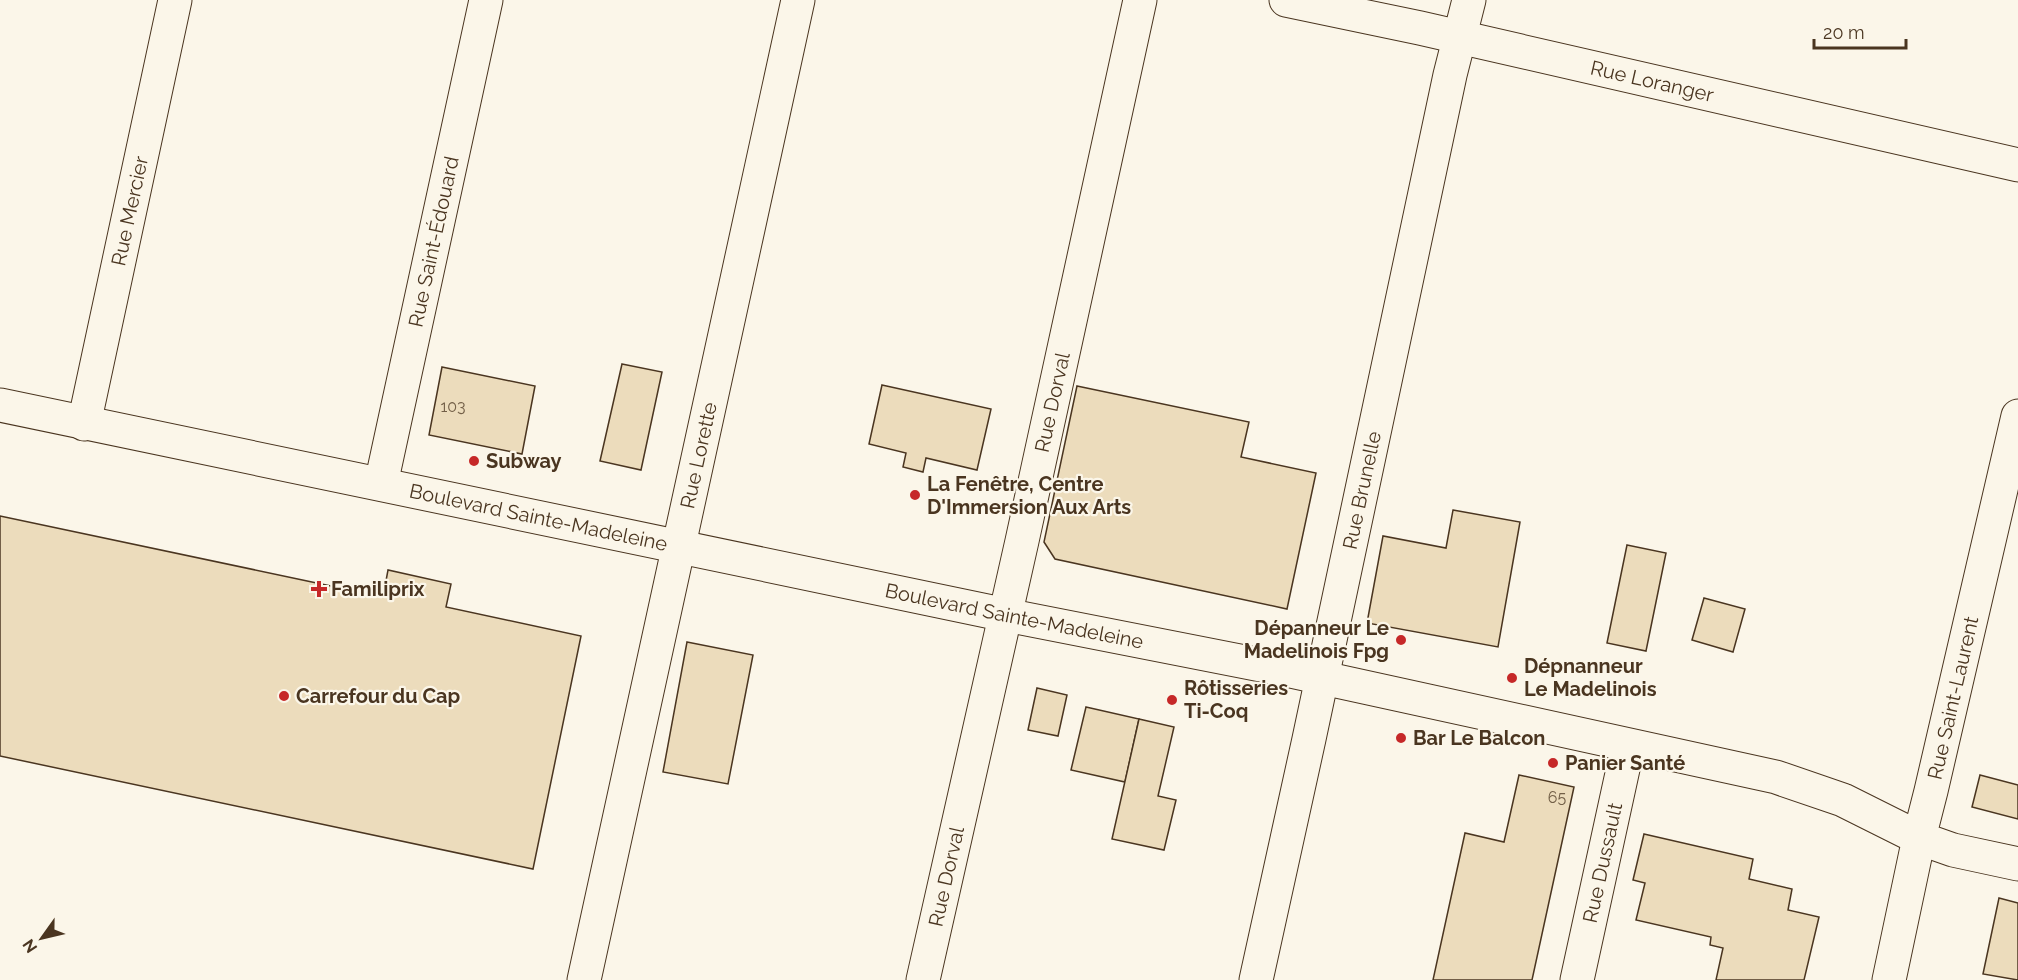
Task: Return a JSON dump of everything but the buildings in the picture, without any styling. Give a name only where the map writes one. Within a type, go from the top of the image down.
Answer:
[{"type":"street","name":"Rue Mercier","points":[[84,424],[175,0]]},
{"type":"street","name":"Rue Saint-Édouard","points":[[381,484],[486,0]]},
{"type":"street","name":"Rue Lorette","points":[[584,980],[798,0]]},
{"type":"street","name":"Rue Dorval","points":[[923,980],[1006,615],[1140,0]]},
{"type":"street","name":"Rue Loranger","points":[[1286,0],[1460,37],[2018,165]]},
{"type":"street","name":"Rue Brunelle","points":[[1256,980],[1469,0]]},
{"type":"street","name":"Boulevard Sainte-Madeleine","points":[[0,405],[1006,615],[1322,678],[1776,777],[1843,800],[1919,838],[1953,850],[2018,864]]},
{"type":"street","name":"Rue Saint-Laurent","points":[[1889,980],[1919,838],[2018,416]]},
{"type":"street","name":"Rue Dussault","points":[[1577,980],[1628,746]]},
{"type":"place","name":"Subway","points":[[474,461]]},
{"type":"place","name":"La Fenêtre, Centre D'Immersion Aux Arts","points":[[915,495]]},
{"type":"place","name":"Familiprix","points":[[319,589]]},
{"type":"place","name":"Dépanneur Le Madelinois Fpg","points":[[1401,640]]},
{"type":"place","name":"Dépnanneur Le Madelinois","points":[[1512,678]]},
{"type":"place","name":"Carrefour du Cap","points":[[284,696]]},
{"type":"place","name":"Rôtisseries Ti-Coq","points":[[1172,700]]},
{"type":"place","name":"Bar Le Balcon","points":[[1401,738]]},
{"type":"place","name":"Panier Santé","points":[[1553,763]]}]
